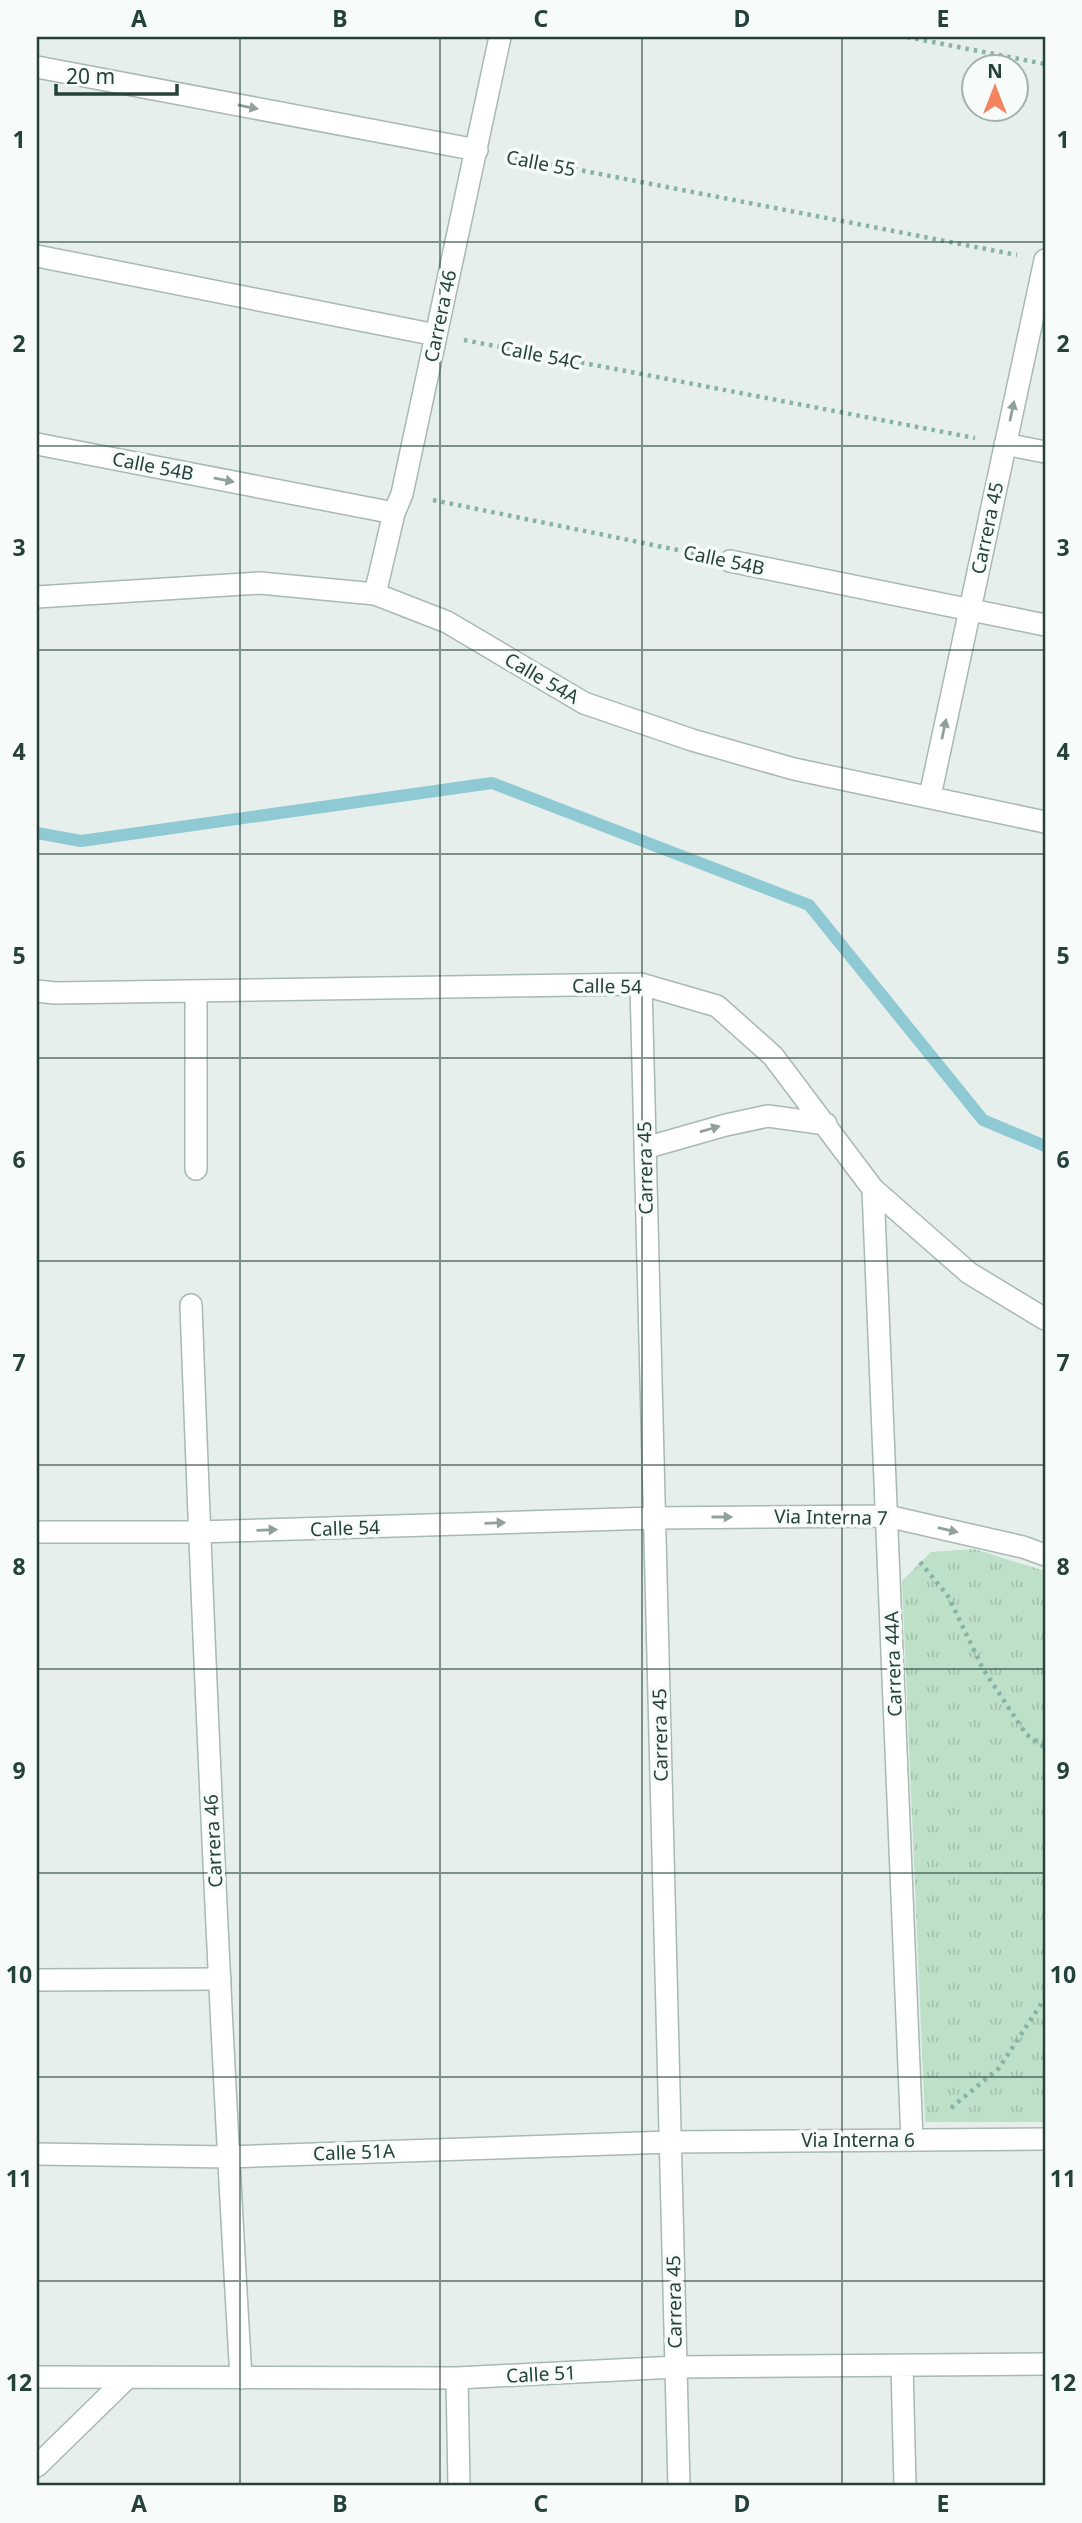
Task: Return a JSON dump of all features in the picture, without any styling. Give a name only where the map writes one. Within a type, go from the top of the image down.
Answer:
[{"type":"street","name":"Carrera 46","points":[[375,594],[436,335],[500,37]]},
{"type":"street","points":[[37,67],[477,150]]},
{"type":"street","points":[[37,256],[436,335]]},
{"type":"street","name":"Carrera 45","points":[[930,796],[1045,261]]},
{"type":"street","name":"Calle 54B","points":[[37,444],[398,503]]},
{"type":"street","points":[[1005,444],[1045,452]]},
{"type":"street","name":"Calle 54B","points":[[730,561],[1045,625]]},
{"type":"street","name":"Calle 54A","points":[[37,597],[260,583],[375,594],[447,622],[584,703],[692,740],[794,769],[1045,822]]},
{"type":"street","name":"Carrera 45","points":[[640,984],[679,2486]]},
{"type":"street","name":"Calle 54","points":[[37,991],[55,993],[640,984],[717,1006],[773,1056],[873,1189],[969,1273],[1045,1319]]},
{"type":"street","points":[[196,991],[196,1169]]},
{"type":"street","points":[[645,1148],[768,1116],[826,1124]]},
{"type":"street","name":"Carrera 44A","points":[[873,1189],[912,2140]]},
{"type":"street","name":"Carrera 46","points":[[191,1304],[228,2157],[241,2378]]},
{"type":"street","name":"Via Interna 7","points":[[654,1518],[887,1516],[1023,1547],[1045,1555]]},
{"type":"street","name":"Calle 54","points":[[37,1532],[199,1532],[654,1518]]},
{"type":"street","points":[[37,1980],[220,1979]]},
{"type":"street","name":"Via Interna 6","points":[[670,2142],[1045,2139]]},
{"type":"street","name":"Calle 51A","points":[[37,2154],[228,2157],[670,2142]]},
{"type":"street","name":"Calle 51","points":[[37,2377],[457,2378],[676,2367],[1045,2364]]},
{"type":"street","points":[[902,2365],[905,2486]]},
{"type":"street","points":[[37,2466],[128,2377]]},
{"type":"street","points":[[457,2378],[459,2486]]},
{"type":"path","points":[[907,37],[1045,64]]},
{"type":"path","name":"Calle 55","points":[[477,150],[1045,261]]},
{"type":"path","name":"Calle 54C","points":[[436,335],[1005,444]]},
{"type":"path","name":"Calle 54B","points":[[398,503],[730,561]]},
{"type":"path","points":[[917,1558],[948,1596],[983,1669],[1026,1734],[1045,1748]]},
{"type":"path","points":[[912,2140],[999,2068],[1045,1998]]},
{"type":"green space","points":[[974,1549],[1045,1571],[1045,2122],[925,2122],[902,1581],[931,1552]]},
{"type":"waterway","points":[[37,833],[81,841],[492,783],[809,905],[983,1120],[1045,1146]]}]
